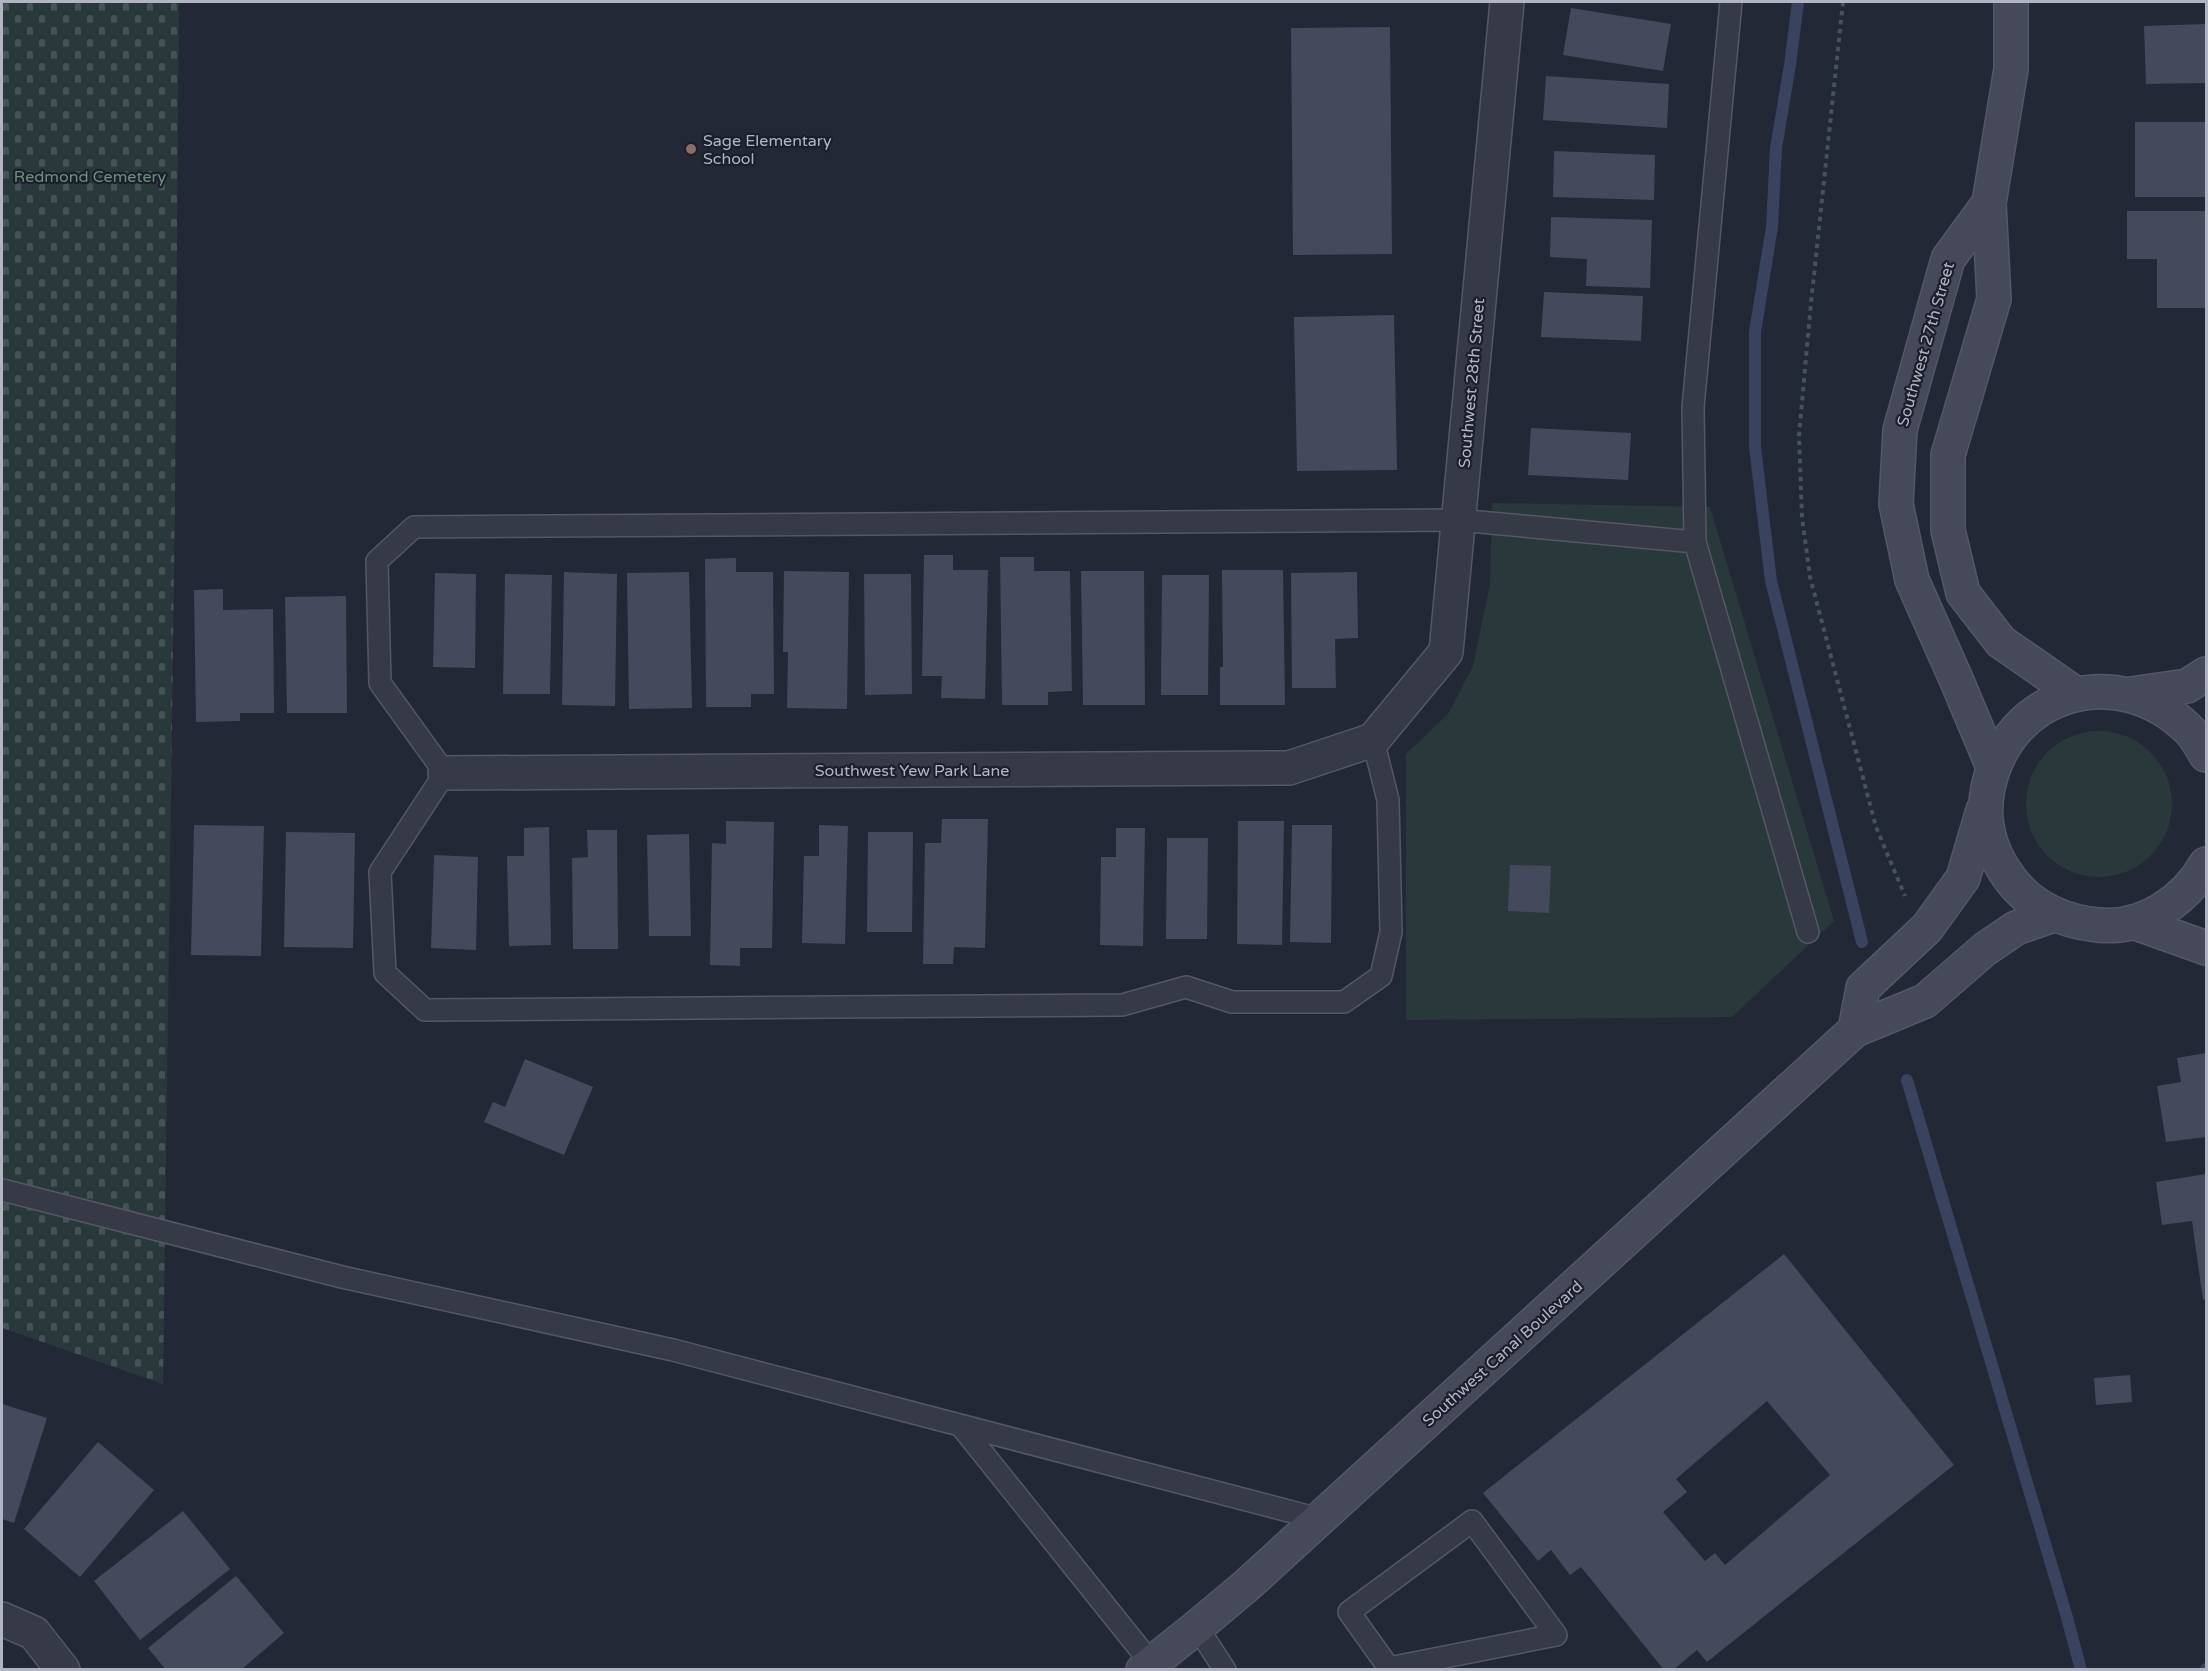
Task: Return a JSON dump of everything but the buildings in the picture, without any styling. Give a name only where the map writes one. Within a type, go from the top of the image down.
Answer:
[{"type":"main road","name":"Southwest 27th Street","points":[[2011,2],[2011,69],[1989,203],[1994,298],[1948,455],[1948,530],[1963,593],[2001,642],[2076,694]]},
{"type":"main road","name":"Southwest 27th Street","points":[[1989,203],[1948,259],[1900,430],[1896,504],[1912,580],[1993,767]]},
{"type":"main road","points":[[1855,1029],[1863,988],[1927,928],[1963,878],[1985,805],[1993,767],[2006,742],[2025,721],[2049,705],[2076,694],[2103,691],[2130,694],[2187,686],[2206,674]]},
{"type":"main road","points":[[2130,694],[2163,708],[2190,730],[2206,755]]},
{"type":"main road","points":[[1985,805],[1987,832],[1996,859],[2011,882],[2030,901],[2054,915],[2080,923],[2106,926],[2133,922],[2155,913],[2175,901],[2192,885],[2206,864]]},
{"type":"main road","name":"Southwest Canal Boulevard","points":[[1147,1666],[1197,1627],[1319,1519],[1855,1029],[1925,1001],[1985,949],[2016,927],[2054,915]]},
{"type":"main road","points":[[2133,922],[2206,948]]},
{"type":"street","name":"Southwest 28th Street","points":[[1373,740],[1446,652],[1507,2]]},
{"type":"street","name":"Southwest Yew Park Lane","points":[[445,774],[1289,768],[1373,740]]},
{"type":"street","points":[[2,1619],[34,1633],[63,1670]]},
{"type":"lane","points":[[1731,2],[1692,407],[1695,542],[1808,932]]},
{"type":"lane","points":[[1373,740],[1388,800],[1391,932],[1381,976],[1344,1002],[1232,1002],[1185,987],[1122,1005],[425,1010],[385,974],[380,872],[445,774],[380,683],[377,561],[414,527],[1458,520],[1695,542]]},
{"type":"lane","points":[[2,1190],[342,1277],[673,1350],[1319,1519]]},
{"type":"lane","points":[[961,1426],[1147,1666]]},
{"type":"lane","points":[[1472,1521],[1556,1635],[1455,1655],[1388,1669],[1349,1612],[1472,1521]]},
{"type":"lane","points":[[1197,1627],[1225,1670]]},
{"type":"path","points":[[1843,2],[1810,303],[1799,435],[1802,517],[1810,577],[1876,827],[1908,904]]},
{"type":"green space","name":"Redmond Cemetery","points":[[2,2],[179,2],[163,1384],[2,1328]]},
{"type":"green space","points":[[1492,503],[1710,507],[1834,921],[1732,1017],[1406,1020],[1406,754],[1448,714],[1473,666],[1490,584]]},
{"type":"green space","points":[[2099,731],[2127,736],[2151,752],[2167,776],[2172,804],[2167,832],[2151,856],[2127,872],[2099,877],[2071,872],[2047,856],[2031,832],[2026,804],[2031,776],[2047,752],[2071,736]]},
{"type":"waterway","points":[[1798,2],[1776,148],[1772,227],[1755,332],[1755,447],[1771,581],[1862,942]]},
{"type":"waterway","points":[[1907,1080],[2081,1670]]},
{"type":"place","name":"Sage Elementary School","points":[[691,149]]}]
